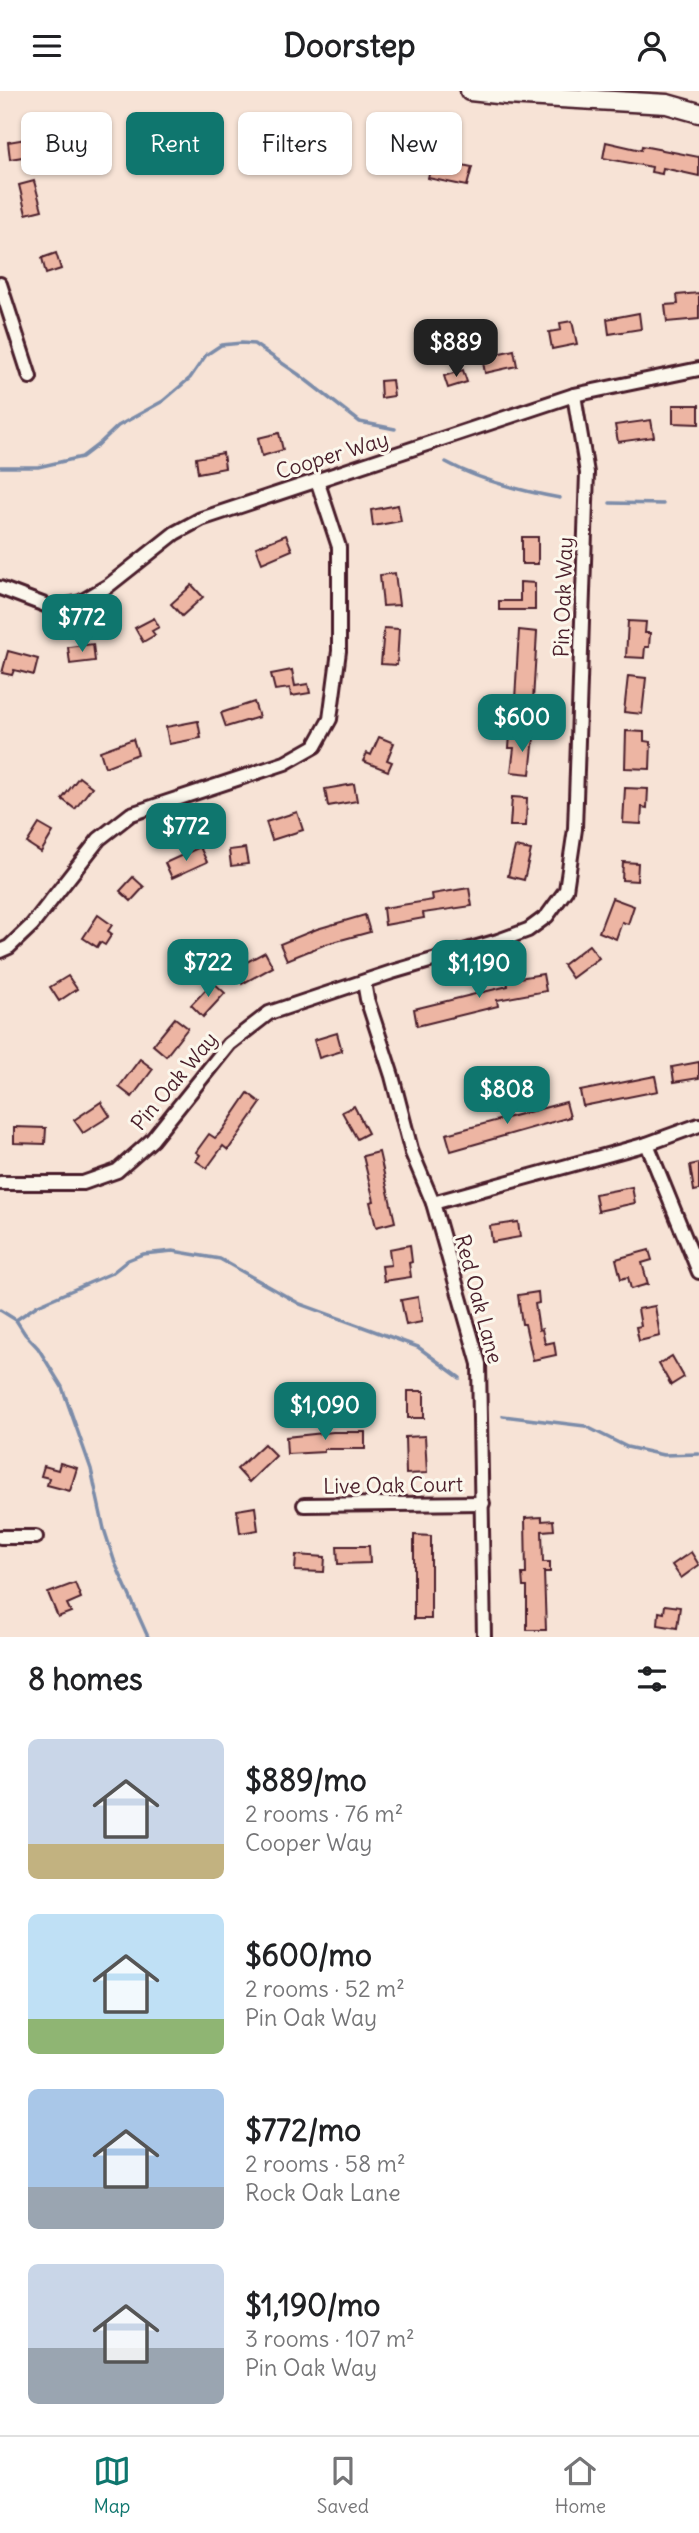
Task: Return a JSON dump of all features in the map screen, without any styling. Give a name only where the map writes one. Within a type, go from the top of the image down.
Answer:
[{"type":"street","points":[[470,91],[667,104],[699,113]]},
{"type":"street","points":[[0,284],[30,377]]},
{"type":"street","name":"Cooper Way","points":[[0,588],[53,608],[81,603],[108,586],[175,533],[201,519],[574,395],[699,369]]},
{"type":"street","name":"Pin Oak Way","points":[[0,1183],[83,1184],[117,1171],[152,1140],[229,1044],[269,1013],[528,930],[547,916],[566,890],[575,829],[587,473],[574,395]]},
{"type":"street","points":[[0,951],[9,947],[32,925],[99,839],[131,814],[285,763],[315,746],[330,719],[339,651],[339,547],[317,480]]},
{"type":"street","name":"Red Oak Lane","points":[[364,982],[412,1153],[433,1203],[479,1363],[484,1637]]},
{"type":"street","points":[[433,1203],[647,1144],[699,1125]]},
{"type":"street","points":[[647,1144],[699,1272]]},
{"type":"street","name":"Live Oak Court","points":[[304,1505],[483,1503]]},
{"type":"street","points":[[0,1537],[36,1537]]},
{"type":"building","points":[[21,140],[21,157],[10,159],[8,142]]},
{"type":"building","points":[[606,142],[641,150],[642,146],[699,157],[699,176],[663,168],[662,174],[651,172],[652,167],[603,158]]},
{"type":"building","points":[[462,165],[472,167],[467,186],[428,178],[429,175],[462,175]]},
{"type":"building","points":[[34,181],[42,210],[26,214],[19,185]]},
{"type":"building","points":[[56,253],[61,269],[46,274],[42,258]]},
{"type":"building","points":[[699,293],[699,319],[667,322],[665,305],[678,304],[677,295]]},
{"type":"building","points":[[639,313],[641,329],[609,334],[607,319]]},
{"type":"building","points":[[572,321],[577,344],[552,349],[549,332],[561,330],[560,323]]},
{"type":"building","points":[[514,350],[517,366],[485,373],[482,357]]},
{"type":"building","points":[[463,370],[467,382],[448,388],[444,376]]},
{"type":"building","points":[[392,380],[394,396],[381,398],[380,381]]},
{"type":"building","points":[[673,405],[699,405],[699,424],[673,423]]},
{"type":"building","points":[[651,420],[654,437],[618,442],[615,425]]},
{"type":"building","points":[[279,433],[283,450],[262,456],[258,438]]},
{"type":"building","points":[[223,453],[225,468],[198,473],[196,458]]},
{"type":"building","points":[[398,505],[401,521],[373,526],[371,510]]},
{"type":"building","points":[[286,535],[292,550],[262,563],[256,547]]},
{"type":"building","points":[[522,537],[538,537],[538,564],[522,564]]},
{"type":"building","points":[[395,573],[399,605],[383,606],[380,575]]},
{"type":"building","points":[[520,582],[535,583],[535,610],[499,610],[499,601],[520,601]]},
{"type":"building","points":[[192,585],[203,597],[182,616],[171,604]]},
{"type":"building","points":[[154,618],[159,627],[152,631],[155,635],[143,642],[135,628]]},
{"type":"building","points":[[628,621],[646,622],[645,633],[650,633],[649,647],[645,647],[644,658],[626,657]]},
{"type":"building","points":[[384,628],[399,629],[397,665],[381,664]]},
{"type":"building","points":[[519,630],[537,632],[532,718],[514,717]]},
{"type":"building","points":[[93,644],[95,661],[70,664],[68,647]]},
{"type":"building","points":[[8,651],[38,659],[34,675],[14,670],[12,675],[2,673]]},
{"type":"building","points":[[292,670],[295,686],[308,684],[310,693],[291,696],[290,688],[275,690],[271,674]]},
{"type":"building","points":[[628,676],[646,678],[642,714],[624,712]]},
{"type":"building","points":[[254,702],[259,717],[226,727],[221,713]]},
{"type":"building","points":[[198,721],[201,738],[169,744],[166,727]]},
{"type":"building","points":[[626,731],[644,732],[644,741],[651,742],[650,769],[625,768]]},
{"type":"building","points":[[510,735],[534,737],[530,774],[511,772],[514,748],[509,748]]},
{"type":"building","points":[[379,737],[394,743],[387,760],[392,762],[388,771],[363,761],[367,753],[371,755]]},
{"type":"building","points":[[133,739],[138,754],[105,767],[100,751]]},
{"type":"building","points":[[79,777],[92,787],[75,809],[62,799]]},
{"type":"building","points":[[354,784],[357,801],[328,806],[325,789]]},
{"type":"building","points":[[625,788],[648,789],[647,808],[642,807],[641,824],[623,823]]},
{"type":"building","points":[[512,797],[527,798],[526,826],[510,826]]},
{"type":"building","points":[[297,812],[303,830],[272,840],[266,822]]},
{"type":"building","points":[[39,824],[53,832],[41,852],[27,843]]},
{"type":"building","points":[[200,847],[207,862],[172,878],[165,863]]},
{"type":"building","points":[[515,847],[531,850],[524,880],[508,876]]},
{"type":"building","points":[[245,848],[248,864],[231,866],[229,850]]},
{"type":"building","points":[[623,862],[638,863],[637,881],[622,880]]},
{"type":"building","points":[[133,877],[144,887],[131,901],[120,891]]},
{"type":"building","points":[[469,888],[472,906],[423,913],[424,918],[385,925],[383,908],[433,900],[432,894]]},
{"type":"building","points":[[612,898],[634,906],[628,924],[622,922],[616,939],[599,932]]},
{"type":"building","points":[[98,915],[112,925],[108,931],[112,934],[105,945],[100,942],[97,947],[83,938]]},
{"type":"building","points":[[365,915],[370,932],[326,944],[287,960],[280,944],[317,929]]},
{"type":"building","points":[[589,945],[599,958],[572,978],[563,965]]},
{"type":"building","points":[[265,952],[273,967],[242,984],[234,969]]},
{"type":"building","points":[[543,974],[546,991],[497,1000],[498,1006],[417,1026],[414,1009],[508,986],[507,980]]},
{"type":"building","points":[[68,976],[77,989],[59,1001],[50,987]]},
{"type":"building","points":[[213,982],[225,993],[203,1017],[191,1005]]},
{"type":"building","points":[[175,1018],[188,1028],[166,1056],[153,1045]]},
{"type":"building","points":[[337,1033],[342,1051],[319,1058],[314,1040]]},
{"type":"building","points":[[140,1059],[153,1069],[132,1097],[119,1087]]},
{"type":"building","points":[[699,1062],[699,1078],[674,1082],[672,1067]]},
{"type":"building","points":[[655,1076],[658,1091],[583,1106],[580,1091]]},
{"type":"building","points":[[248,1093],[261,1103],[228,1150],[223,1146],[207,1168],[196,1161],[200,1155],[196,1152],[209,1134],[215,1138],[222,1131]]},
{"type":"building","points":[[101,1102],[110,1116],[83,1133],[74,1120]]},
{"type":"building","points":[[566,1102],[570,1117],[451,1151],[446,1134]]},
{"type":"building","points":[[354,1106],[368,1133],[357,1139],[342,1112]]},
{"type":"building","points":[[14,1127],[46,1128],[45,1144],[14,1143]]},
{"type":"building","points":[[379,1152],[395,1222],[376,1227],[370,1202],[374,1201],[363,1156]]},
{"type":"building","points":[[699,1163],[699,1190],[694,1191],[690,1165]]},
{"type":"building","points":[[632,1187],[635,1203],[598,1211],[595,1194]]},
{"type":"building","points":[[518,1222],[520,1237],[492,1242],[490,1226]]},
{"type":"building","points":[[410,1245],[411,1277],[384,1281],[382,1266],[391,1265],[389,1249]]},
{"type":"building","points":[[649,1250],[652,1260],[642,1263],[648,1284],[631,1289],[628,1277],[621,1279],[616,1259]]},
{"type":"building","points":[[538,1292],[539,1303],[535,1304],[539,1330],[542,1329],[545,1344],[554,1342],[556,1355],[533,1360],[525,1324],[522,1324],[518,1295]]},
{"type":"building","points":[[418,1297],[422,1322],[406,1325],[401,1300]]},
{"type":"building","points":[[655,1306],[660,1336],[639,1341],[636,1327],[641,1326],[638,1309]]},
{"type":"building","points":[[672,1356],[684,1377],[671,1385],[659,1364]]},
{"type":"building","points":[[408,1391],[424,1391],[424,1418],[408,1418]]},
{"type":"building","points":[[365,1432],[365,1449],[324,1449],[324,1452],[287,1454],[286,1437]]},
{"type":"building","points":[[425,1436],[427,1473],[406,1474],[405,1437]]},
{"type":"building","points":[[264,1444],[276,1456],[249,1482],[237,1469]]},
{"type":"building","points":[[60,1463],[77,1468],[70,1491],[47,1485],[49,1478],[41,1476],[44,1466],[58,1470]]},
{"type":"building","points":[[255,1507],[258,1530],[240,1533],[237,1510]]},
{"type":"building","points":[[542,1517],[542,1521],[553,1520],[554,1530],[542,1531],[543,1562],[550,1562],[550,1572],[544,1572],[546,1630],[527,1630],[527,1587],[523,1587],[522,1574],[526,1574],[525,1518]]},
{"type":"building","points":[[414,1535],[431,1536],[431,1619],[414,1619]]},
{"type":"building","points":[[337,1546],[369,1546],[370,1563],[338,1564]]},
{"type":"building","points":[[691,1552],[699,1565],[681,1578],[672,1565]]},
{"type":"building","points":[[296,1555],[325,1557],[324,1572],[295,1571]]},
{"type":"building","points":[[75,1583],[81,1598],[67,1604],[71,1612],[58,1617],[48,1593]]},
{"type":"building","points":[[665,1605],[680,1607],[677,1628],[658,1625],[659,1612],[664,1613]]},
{"type":"waterway","points":[[0,467],[38,467],[82,457],[118,426],[163,401],[190,378],[206,355],[221,345],[254,344],[360,422],[395,429]]},
{"type":"waterway","points":[[446,462],[502,485],[560,498]]},
{"type":"waterway","points":[[610,503],[663,504]]},
{"type":"waterway","points":[[16,1320],[38,1305],[112,1273],[128,1260],[143,1254],[173,1251],[220,1259],[300,1304],[418,1347],[460,1378]]},
{"type":"waterway","points":[[0,1310],[16,1320],[38,1348],[62,1387],[91,1469],[104,1529],[115,1563],[148,1637]]},
{"type":"waterway","points":[[503,1416],[585,1426],[627,1447],[663,1455],[699,1454]]}]
